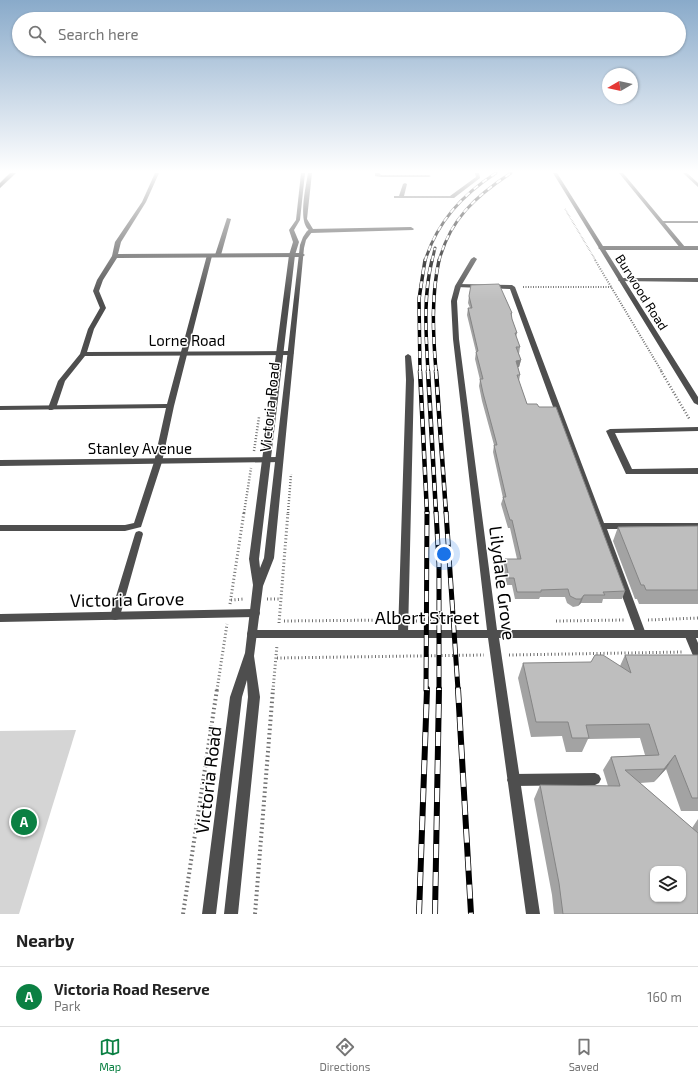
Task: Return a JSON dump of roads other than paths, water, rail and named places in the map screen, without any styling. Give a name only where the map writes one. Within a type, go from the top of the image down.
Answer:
[{"type":"street","points":[[52,408],[62,380],[83,354],[91,329],[103,308],[96,291],[100,280],[114,256],[118,242],[135,216]]},
{"type":"street","name":"Victoria Road","points":[[231,914],[254,697],[250,653],[258,586],[254,558],[292,255],[296,242],[292,230],[298,220],[298,216]]},
{"type":"street","points":[[305,216],[305,219],[310,230]]},
{"type":"street","name":"Burwood Road","points":[[581,216],[698,403]]},
{"type":"street","points":[[656,216],[683,248]]},
{"type":"street","points":[[218,256],[229,219]]},
{"type":"street","points":[[661,222],[698,222]]},
{"type":"street","points":[[292,230],[299,234],[310,230],[411,229]]},
{"type":"street","name":"Victoria Road","points":[[258,586],[269,558],[302,255],[302,243],[310,230]]},
{"type":"street","points":[[601,248],[698,248]]},
{"type":"street","points":[[114,256],[302,255]]},
{"type":"street","points":[[0,528],[125,528],[138,525],[158,462],[170,406],[209,256]]},
{"type":"street","name":"Lilydale Grove","points":[[474,259],[458,286],[454,301],[456,339],[493,635],[533,914]]},
{"type":"street","points":[[621,280],[698,280]]},
{"type":"street","points":[[458,286],[512,287],[641,634]]},
{"type":"street","name":"Lorne Road","points":[[83,354],[291,353]]},
{"type":"street","points":[[403,634],[410,380],[408,356]]},
{"type":"street","points":[[0,408],[170,406]]},
{"type":"street","points":[[696,429],[610,431],[629,472],[698,471]]},
{"type":"street","name":"Stanley Avenue","points":[[0,462],[279,460]]},
{"type":"street","points":[[601,526],[698,526]]},
{"type":"street","points":[[115,616],[139,534]]},
{"type":"street","name":"Victoria Grove","points":[[0,618],[255,613]]},
{"type":"street","name":"Albert Street","points":[[252,634],[694,634]]},
{"type":"street","points":[[694,634],[698,655]]},
{"type":"street","name":"Victoria Road","points":[[209,914],[236,698],[250,653]]},
{"type":"street","points":[[513,780],[595,778]]},
{"type":"railway","points":[[425,261],[436,234],[449,216]]},
{"type":"railway","points":[[439,261],[450,233],[461,216]]},
{"type":"railway","points":[[432,261],[435,248]]},
{"type":"railway","points":[[420,372],[419,299],[425,260]]},
{"type":"railway","points":[[428,372],[426,302],[432,260]]},
{"type":"railway","points":[[436,372],[434,302],[436,274],[439,260]]},
{"type":"railway","points":[[420,371],[427,513]]},
{"type":"railway","points":[[428,371],[436,513]]},
{"type":"railway","points":[[436,371],[446,513]]},
{"type":"railway","points":[[436,512],[439,564],[439,689]]},
{"type":"railway","points":[[446,512],[458,690]]},
{"type":"railway","points":[[426,690],[427,513]]},
{"type":"railway","points":[[419,914],[427,689]]},
{"type":"railway","points":[[435,914],[439,689]]},
{"type":"railway","points":[[458,689],[471,914]]},
{"type":"place","name":"Victoria Road Reserve","points":[[24,822]]}]
